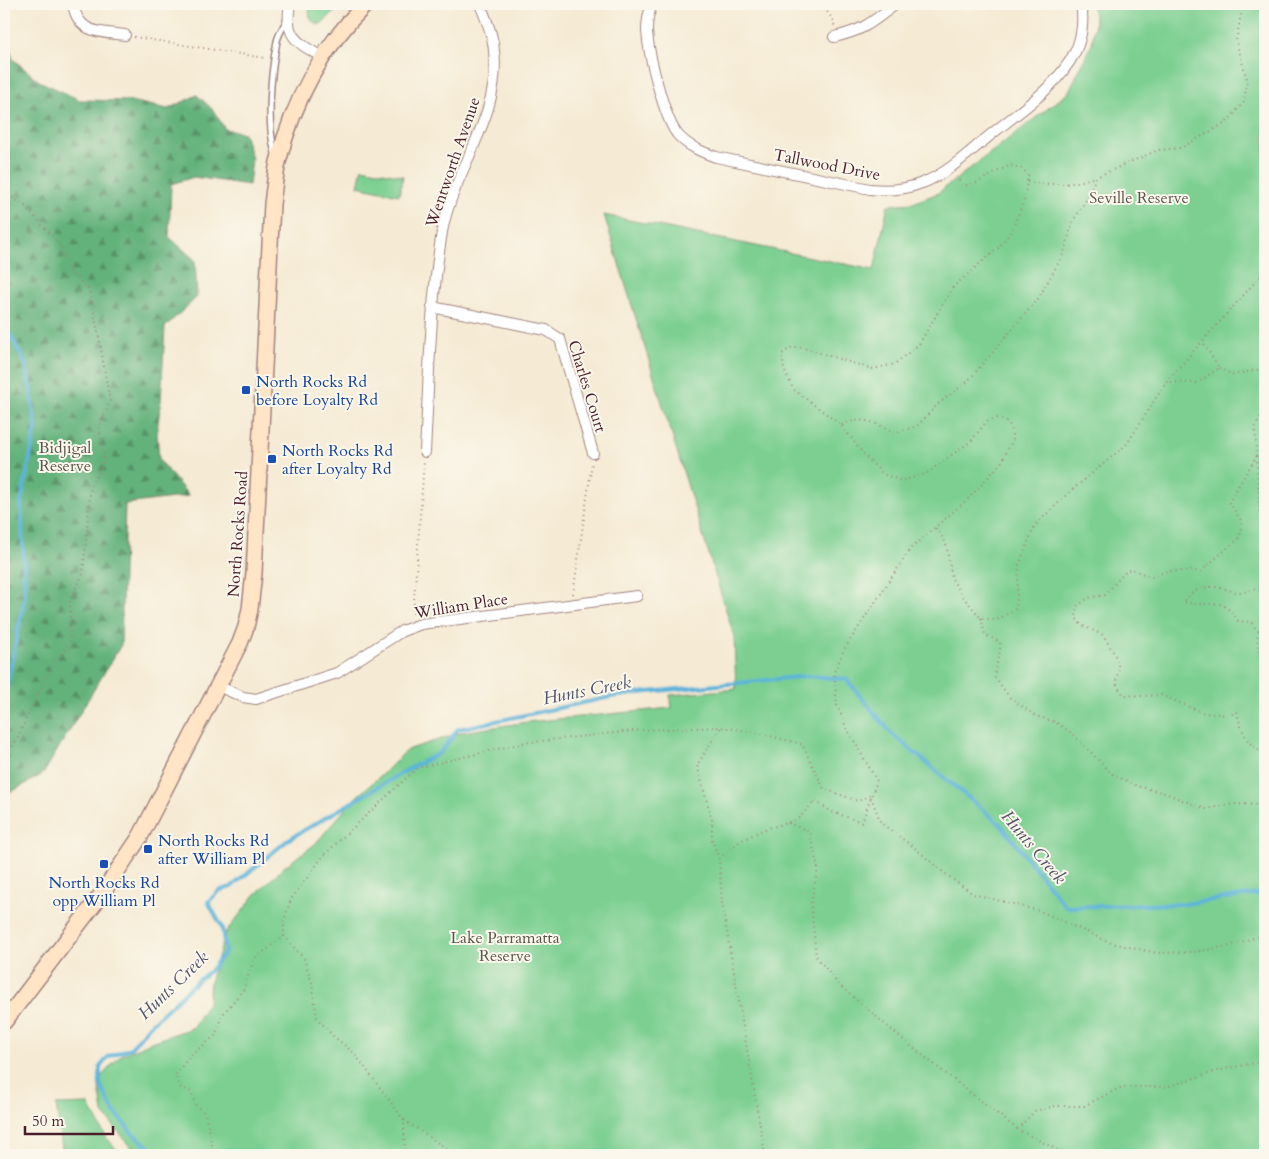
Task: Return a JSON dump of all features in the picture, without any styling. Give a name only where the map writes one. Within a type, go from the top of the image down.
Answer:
[{"type":"main road","name":"North Rocks Road","points":[[4,1022],[122,866],[140,837],[237,650],[246,627],[252,593],[272,204],[278,163],[297,105],[322,57],[350,19],[366,4]]},
{"type":"street","points":[[73,4],[75,15],[93,32],[125,34]]},
{"type":"street","points":[[290,4],[287,19],[289,29],[302,46],[322,57]]},
{"type":"street","name":"Wentworth Avenue","points":[[425,452],[432,307],[443,230],[459,179],[481,130],[492,92],[494,51],[488,24],[480,4]]},
{"type":"street","name":"Tallwood Drive","points":[[652,4],[648,16],[647,30],[663,104],[676,132],[683,140],[716,158],[883,190],[899,190],[924,182],[952,166],[1046,90],[1063,71],[1076,51],[1082,28],[1081,4]]},
{"type":"street","points":[[834,37],[866,27],[896,4]]},
{"type":"street","name":"Charles Court","points":[[432,307],[546,330],[560,339],[592,453]]},
{"type":"street","name":"William Place","points":[[218,686],[244,697],[256,699],[266,697],[337,672],[402,631],[412,627],[460,618],[637,596]]},
{"type":"lane","points":[[278,163],[273,146],[271,91],[278,39],[287,19]]},
{"type":"path","points":[[821,4],[834,22],[834,37]]},
{"type":"path","points":[[1027,182],[1057,186],[1074,184],[1158,150],[1181,148],[1227,122],[1244,102],[1247,79],[1236,41],[1243,4]]},
{"type":"path","points":[[125,34],[265,58]]},
{"type":"path","points":[[719,860],[740,841],[765,829],[799,818],[815,801],[832,812],[862,822],[877,781],[847,728],[838,705],[834,672],[845,648],[911,548],[967,500],[1001,463],[1013,439],[1008,423],[998,418],[987,421],[971,442],[926,474],[901,481],[883,474],[866,457],[841,426],[793,388],[784,369],[782,354],[792,347],[798,347],[872,368],[895,364],[919,344],[953,287],[998,248],[1011,232],[1024,201],[1028,176],[1023,169],[1010,165],[976,183],[964,186],[957,179],[952,166]]},
{"type":"path","points":[[841,426],[852,421],[865,420],[895,433],[917,426],[938,404],[967,382],[1038,300],[1064,253],[1073,221],[1086,200],[1096,176]]},
{"type":"path","points":[[4,192],[24,206],[59,244],[71,273],[89,289],[110,402],[99,428],[104,457],[99,472],[91,484],[83,574],[70,599],[70,642],[48,673],[15,743],[4,758]]},
{"type":"path","points":[[981,618],[998,620],[1016,609],[1019,565],[1035,525],[1072,490],[1127,444],[1166,382],[1265,271]]},
{"type":"path","points":[[1202,341],[1219,368],[1233,375],[1261,368],[1265,370]]},
{"type":"path","points":[[1166,382],[1197,383],[1219,368]]},
{"type":"path","points":[[1265,416],[1260,418],[1255,428],[1260,517],[1261,525],[1265,530]]},
{"type":"path","points":[[412,627],[425,452]]},
{"type":"path","points":[[572,605],[592,453]]},
{"type":"path","points":[[1257,456],[1229,502],[1242,522],[1240,537],[1229,548],[1201,571],[1167,571],[1151,577],[1132,569],[1126,571],[1105,595],[1088,598],[1076,607],[1076,618],[1081,626],[1102,635],[1115,655],[1119,668],[1116,681],[1117,686],[1124,695],[1161,695],[1204,713],[1230,715],[1237,712],[1239,723],[1248,741],[1256,750],[1265,753]]},
{"type":"path","points":[[936,528],[946,543],[952,579],[964,598],[981,618],[985,635],[1000,642],[1000,652],[996,660],[994,676],[1010,698],[1036,716],[1056,722],[1072,733],[1112,774],[1137,786],[1165,793],[1204,809],[1234,804],[1265,805]]},
{"type":"path","points":[[1265,587],[1260,586],[1245,592],[1232,593],[1215,586],[1194,590],[1183,602],[1222,604],[1234,613],[1238,621],[1250,622],[1258,631],[1257,647],[1259,656],[1265,664]]},
{"type":"path","points":[[456,1155],[404,1120],[354,1053],[332,1035],[317,1018],[312,983],[304,959],[284,936],[284,921],[291,899],[324,855],[417,768],[523,743],[641,730],[721,727],[754,732],[802,744],[824,789],[858,801],[871,796]]},
{"type":"path","points":[[721,727],[697,765],[712,820],[712,840],[719,860],[722,903],[765,1155]]},
{"type":"path","points":[[871,796],[881,824],[973,894],[1040,911],[1111,943],[1157,953],[1192,952],[1229,946],[1265,934]]},
{"type":"path","points":[[788,823],[808,831],[818,867],[812,904],[816,956],[838,984],[914,1048],[1017,1129],[1067,1155]]},
{"type":"path","points":[[214,1155],[205,1113],[196,1106],[191,1092],[180,1087],[175,1075],[190,1055],[215,1036],[223,1014],[243,990],[254,959],[284,936]]},
{"type":"path","points":[[1017,1129],[1035,1111],[1055,1106],[1084,1106],[1122,1087],[1166,1087],[1224,1069],[1265,1062]]},
{"type":"path","points":[[404,1120],[405,1155]]},
{"type":"green space","points":[[310,4],[343,4],[321,24],[316,24],[310,15]]},
{"type":"green space","points":[[1092,4],[1265,4],[1265,1155],[138,1155],[103,1113],[98,1080],[120,1056],[151,1042],[192,1028],[208,1003],[210,982],[226,932],[255,895],[284,867],[315,844],[354,799],[407,750],[463,732],[527,722],[672,708],[670,695],[736,689],[734,636],[604,215],[874,270],[888,205],[913,203],[938,193],[1068,93],[1092,44],[1095,22]]},
{"type":"green space","name":"Bidjigal Reserve","points":[[4,30],[13,59],[39,81],[80,100],[130,101],[168,109],[197,95],[213,110],[225,129],[244,133],[252,159],[249,185],[194,177],[171,184],[169,237],[195,260],[197,297],[165,327],[161,401],[157,431],[159,460],[189,496],[125,504],[121,645],[43,774],[4,796]]},
{"type":"green space","points":[[362,168],[403,176],[399,195],[358,186]]},
{"type":"green space","points":[[88,1104],[106,1137],[121,1155],[63,1155],[56,1105]]},
{"type":"waterway","points":[[4,323],[26,365],[36,428],[21,502],[25,597],[4,699]]},
{"type":"waterway","name":"Hunts Creek","points":[[158,1155],[131,1132],[113,1110],[100,1084],[100,1067],[108,1057],[131,1048],[149,1026],[210,971],[225,952],[222,927],[208,902],[219,891],[231,887],[289,839],[414,766],[440,753],[458,729],[611,697],[648,692],[807,676],[846,679],[892,734],[1000,824],[1066,907],[1184,904],[1265,893]]},
{"type":"place","name":"North Rocks Rd before Loyalty Rd","points":[[246,390]]},
{"type":"place","name":"North Rocks Rd after Loyalty Rd","points":[[272,459]]},
{"type":"place","name":"North Rocks Rd after William Pl","points":[[148,849]]},
{"type":"place","name":"North Rocks Rd opp William Pl","points":[[104,864]]},
{"type":"park label","name":"Seville Reserve","points":[[1139,197]]},
{"type":"park label","name":"Lake Parramatta Reserve","points":[[505,946]]}]
